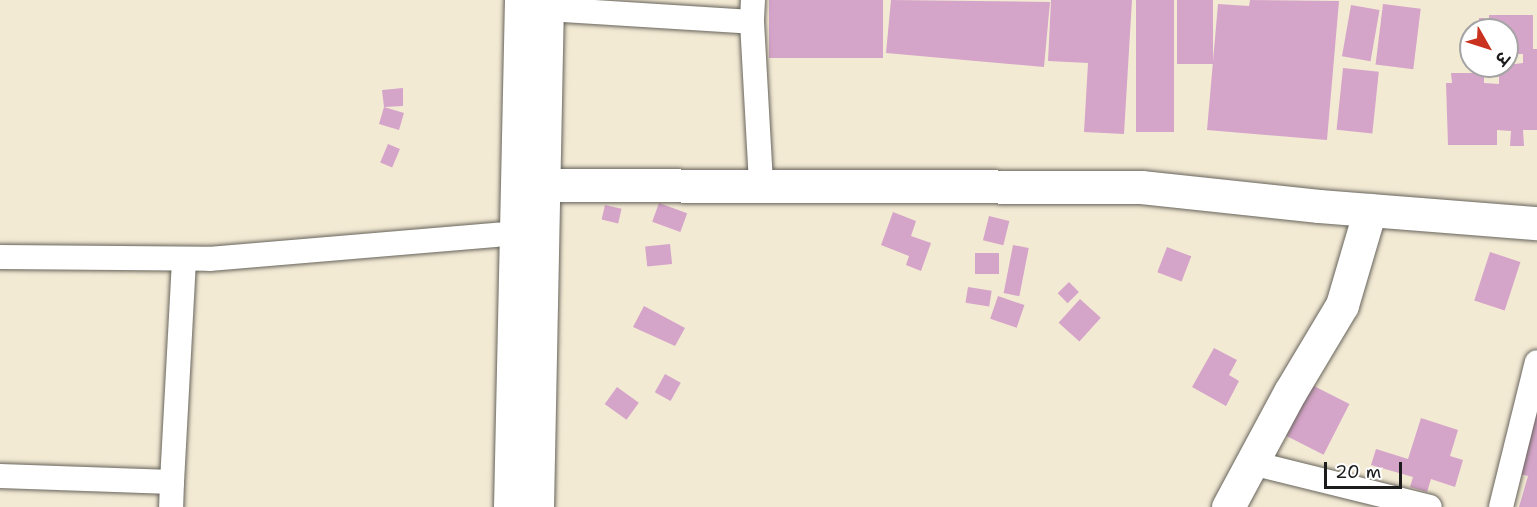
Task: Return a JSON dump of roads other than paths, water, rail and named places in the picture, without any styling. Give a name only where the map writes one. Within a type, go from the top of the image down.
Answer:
[{"type":"street","points":[[537,507],[531,184],[538,3],[752,11],[761,185]]},
{"type":"street","points":[[531,184],[1141,187],[1370,210],[1537,223]]},
{"type":"street","points":[[510,507],[516,233],[531,184]]},
{"type":"street","points":[[1228,507],[1290,392],[1342,306],[1370,210]]},
{"type":"street","points":[[0,257],[184,258],[516,233]]},
{"type":"street","points":[[171,507],[184,258]]},
{"type":"street","points":[[1502,507],[1537,362]]},
{"type":"street","points":[[1252,463],[1431,507]]},
{"type":"street","points":[[0,476],[172,482]]}]
